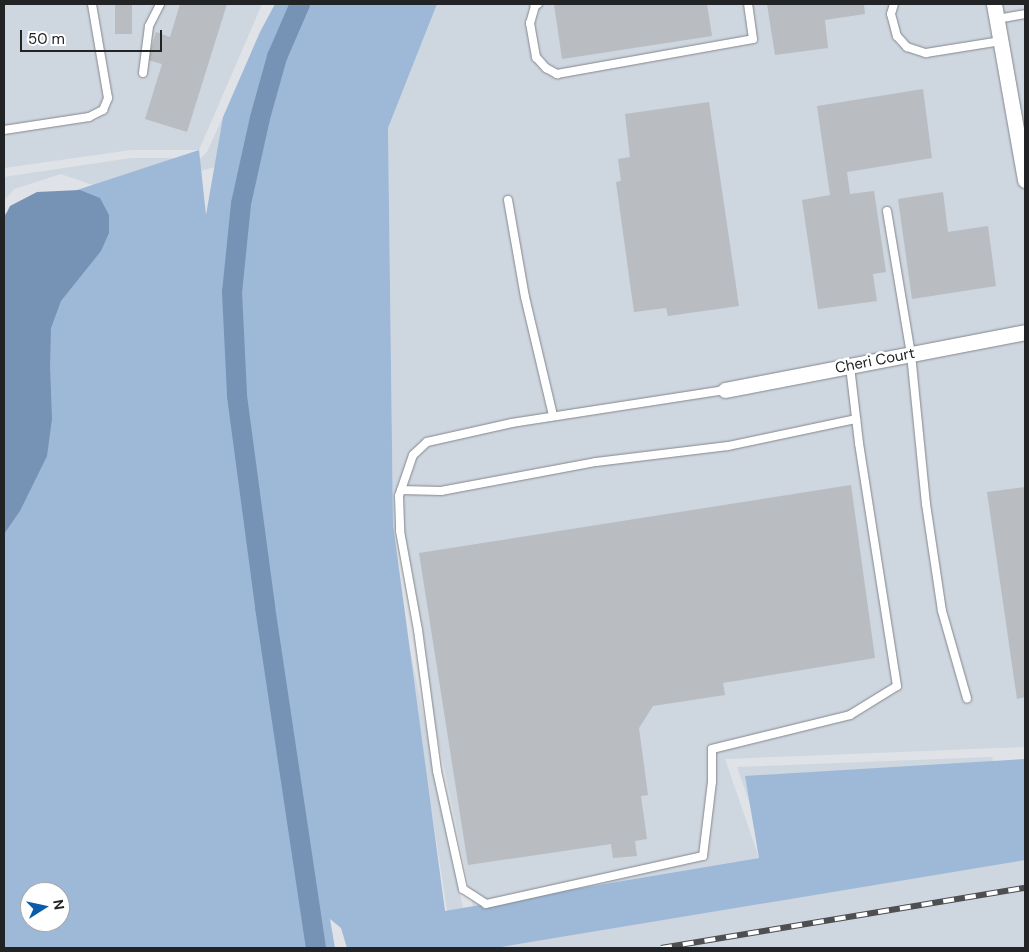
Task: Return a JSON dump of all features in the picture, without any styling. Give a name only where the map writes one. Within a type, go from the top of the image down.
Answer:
[{"type":"street","points":[[994,4],[1025,180]]},
{"type":"street","name":"Cheri Court","points":[[725,390],[1025,332]]},
{"type":"lane","points":[[4,130],[89,117],[103,110],[108,98],[92,4]]},
{"type":"lane","points":[[143,73],[149,26],[160,4]]},
{"type":"lane","points":[[538,4],[535,6],[530,23],[536,57],[546,68],[557,74],[753,39],[748,4]]},
{"type":"lane","points":[[894,4],[891,14],[897,36],[907,47],[926,53],[1001,41]]},
{"type":"lane","points":[[997,19],[1025,14]]},
{"type":"lane","points":[[508,200],[525,297],[553,416]]},
{"type":"lane","points":[[887,211],[911,354],[926,504],[942,611],[967,698]]},
{"type":"lane","points":[[725,390],[553,416],[427,442],[413,455],[401,490],[400,531],[418,630],[437,771],[462,889],[486,904],[703,856],[712,782],[712,749],[850,715],[897,686],[856,419],[850,366]]},
{"type":"lane","points":[[401,490],[441,491],[596,462],[728,446],[856,419]]},
{"type":"shaded area","points":[[4,4],[262,4],[199,150],[131,150],[4,168]]},
{"type":"shaded area","points":[[275,4],[437,4],[388,128],[393,524],[445,911],[759,858],[745,776],[1025,759],[1025,860],[495,948],[347,948],[341,928],[330,919],[335,948],[4,948],[4,214],[199,150],[206,215],[223,117],[260,32]]},
{"type":"shaded area","points":[[437,4],[1025,4],[1025,747],[725,759],[759,858],[473,906],[393,524],[388,128]]},
{"type":"shaded area","points":[[223,117],[215,167],[116,193],[61,174],[14,189],[4,201],[4,177],[131,158],[201,158],[207,152]]},
{"type":"shaded area","points":[[80,190],[100,198],[109,215],[109,233],[101,251],[61,301],[51,328],[52,419],[47,456],[20,511],[4,534],[4,218],[10,206],[37,192]]},
{"type":"shaded area","points":[[395,577],[463,908],[764,865],[768,855],[737,767],[992,757],[993,761],[1025,772],[1025,948],[453,948]]},
{"type":"building","points":[[115,4],[132,4],[132,34],[115,34]]},
{"type":"building","points":[[180,4],[227,4],[187,132],[145,119],[162,64],[148,60],[156,32],[170,37]]},
{"type":"building","points":[[554,4],[707,4],[712,36],[562,59]]},
{"type":"building","points":[[767,4],[864,4],[865,14],[825,20],[828,48],[775,55]]},
{"type":"building","points":[[923,89],[932,158],[847,172],[850,194],[874,191],[886,272],[873,274],[877,301],[818,309],[802,200],[830,195],[817,106]]},
{"type":"building","points":[[709,102],[739,306],[668,316],[666,308],[634,312],[616,182],[621,181],[618,159],[630,157],[625,114]]},
{"type":"building","points":[[943,192],[948,232],[988,226],[996,286],[912,299],[898,199]]},
{"type":"building","points":[[851,485],[875,658],[723,683],[725,695],[653,706],[639,728],[648,795],[641,796],[647,839],[635,841],[637,856],[613,858],[611,844],[468,865],[419,553]]},
{"type":"building","points":[[1025,487],[1025,697],[1017,699],[987,492]]},
{"type":"waterway","points":[[300,4],[277,57],[260,118],[241,204],[232,292],[237,396],[265,607],[316,948]]},
{"type":"railway","points":[[661,948],[1025,888]]}]
